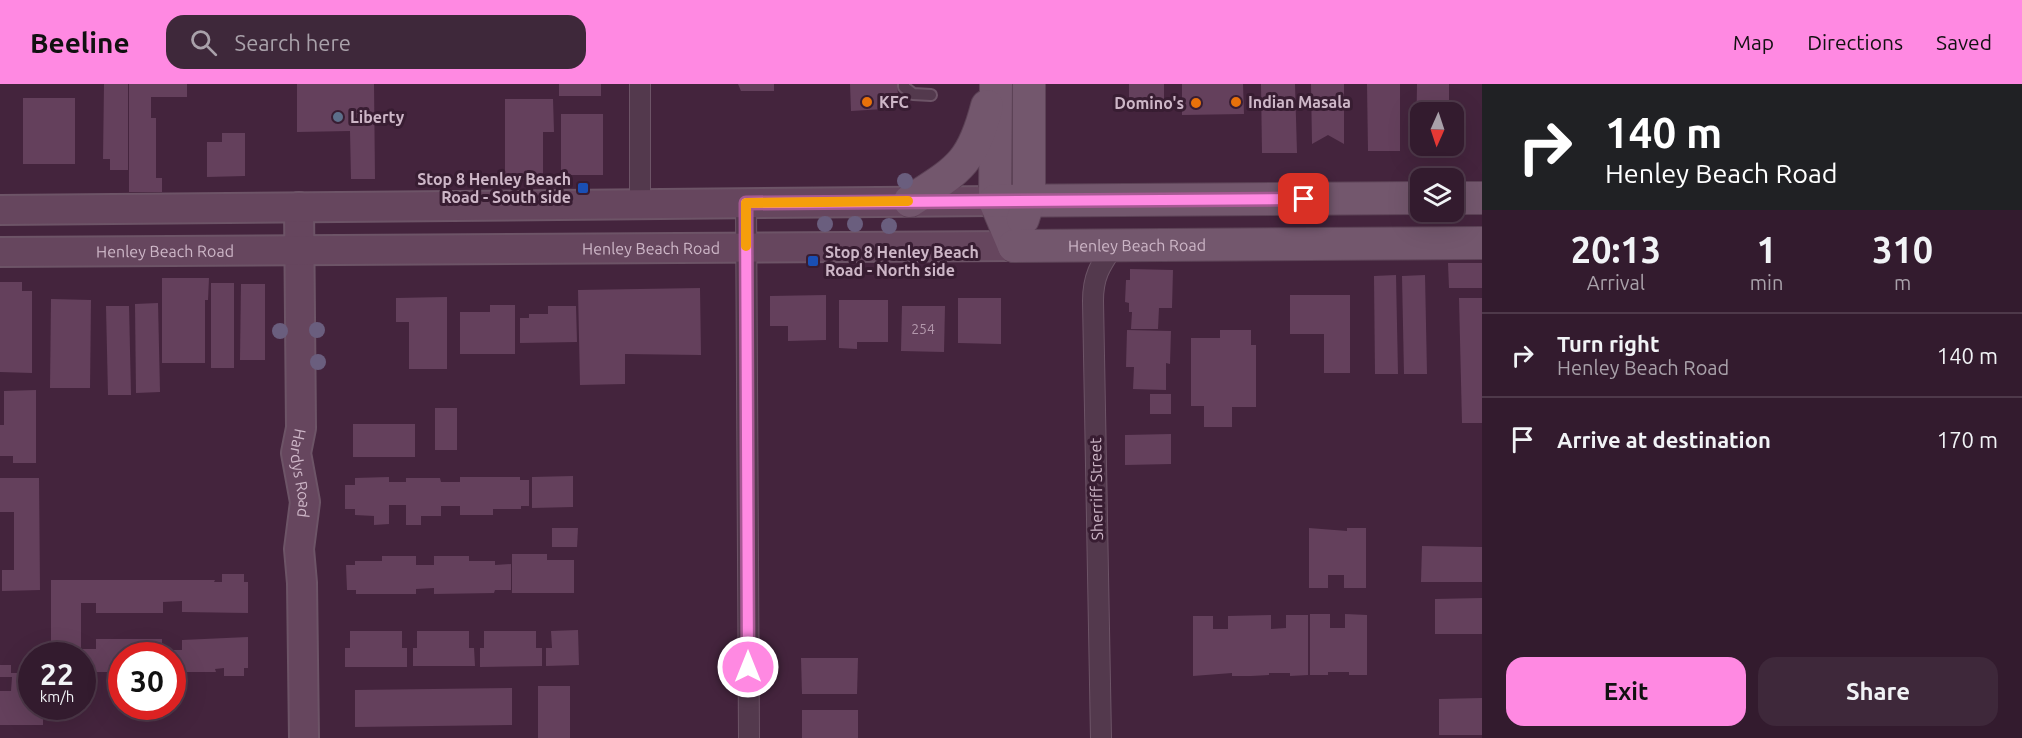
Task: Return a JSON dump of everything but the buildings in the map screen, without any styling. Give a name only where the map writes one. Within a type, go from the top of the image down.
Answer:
[{"type":"main road","points":[[994,84],[994,201],[1014,246]]},
{"type":"main road","points":[[910,201],[960,166],[971,152],[980,132],[994,84]]},
{"type":"main road","points":[[1014,246],[1029,200],[1029,84]]},
{"type":"main road","points":[[0,210],[1410,198]]},
{"type":"main road","points":[[1464,198],[1482,198]]},
{"type":"main road","name":"Hardys Road","points":[[299,207],[301,428],[296,453],[305,502],[299,549],[302,583],[304,738]]},
{"type":"main road","name":"Henley Beach Road","points":[[0,252],[1482,243]]},
{"type":"street","points":[[640,84],[640,204]]},
{"type":"street","points":[[746,203],[749,738]]},
{"type":"street","name":"Sherriff Street","points":[[1101,738],[1093,282],[1114,245]]},
{"type":"lane","points":[[904,84],[904,87],[913,94],[931,95]]},
{"type":"slow traffic","points":[[746,246],[746,203],[908,201]]},
{"type":"place","name":"KFC","points":[[867,102]]},
{"type":"place","name":"Indian Masala","points":[[1236,102]]},
{"type":"place","name":"Domino's","points":[[1196,103]]},
{"type":"place","name":"Liberty","points":[[338,117]]},
{"type":"place","name":"Stop 8 Henley Beach Road - South side","points":[[583,188]]},
{"type":"place","name":"Stop 8 Henley Beach Road - North side","points":[[813,261]]},
{"type":"route","points":[[748,667],[746,203],[1304,199]]}]
